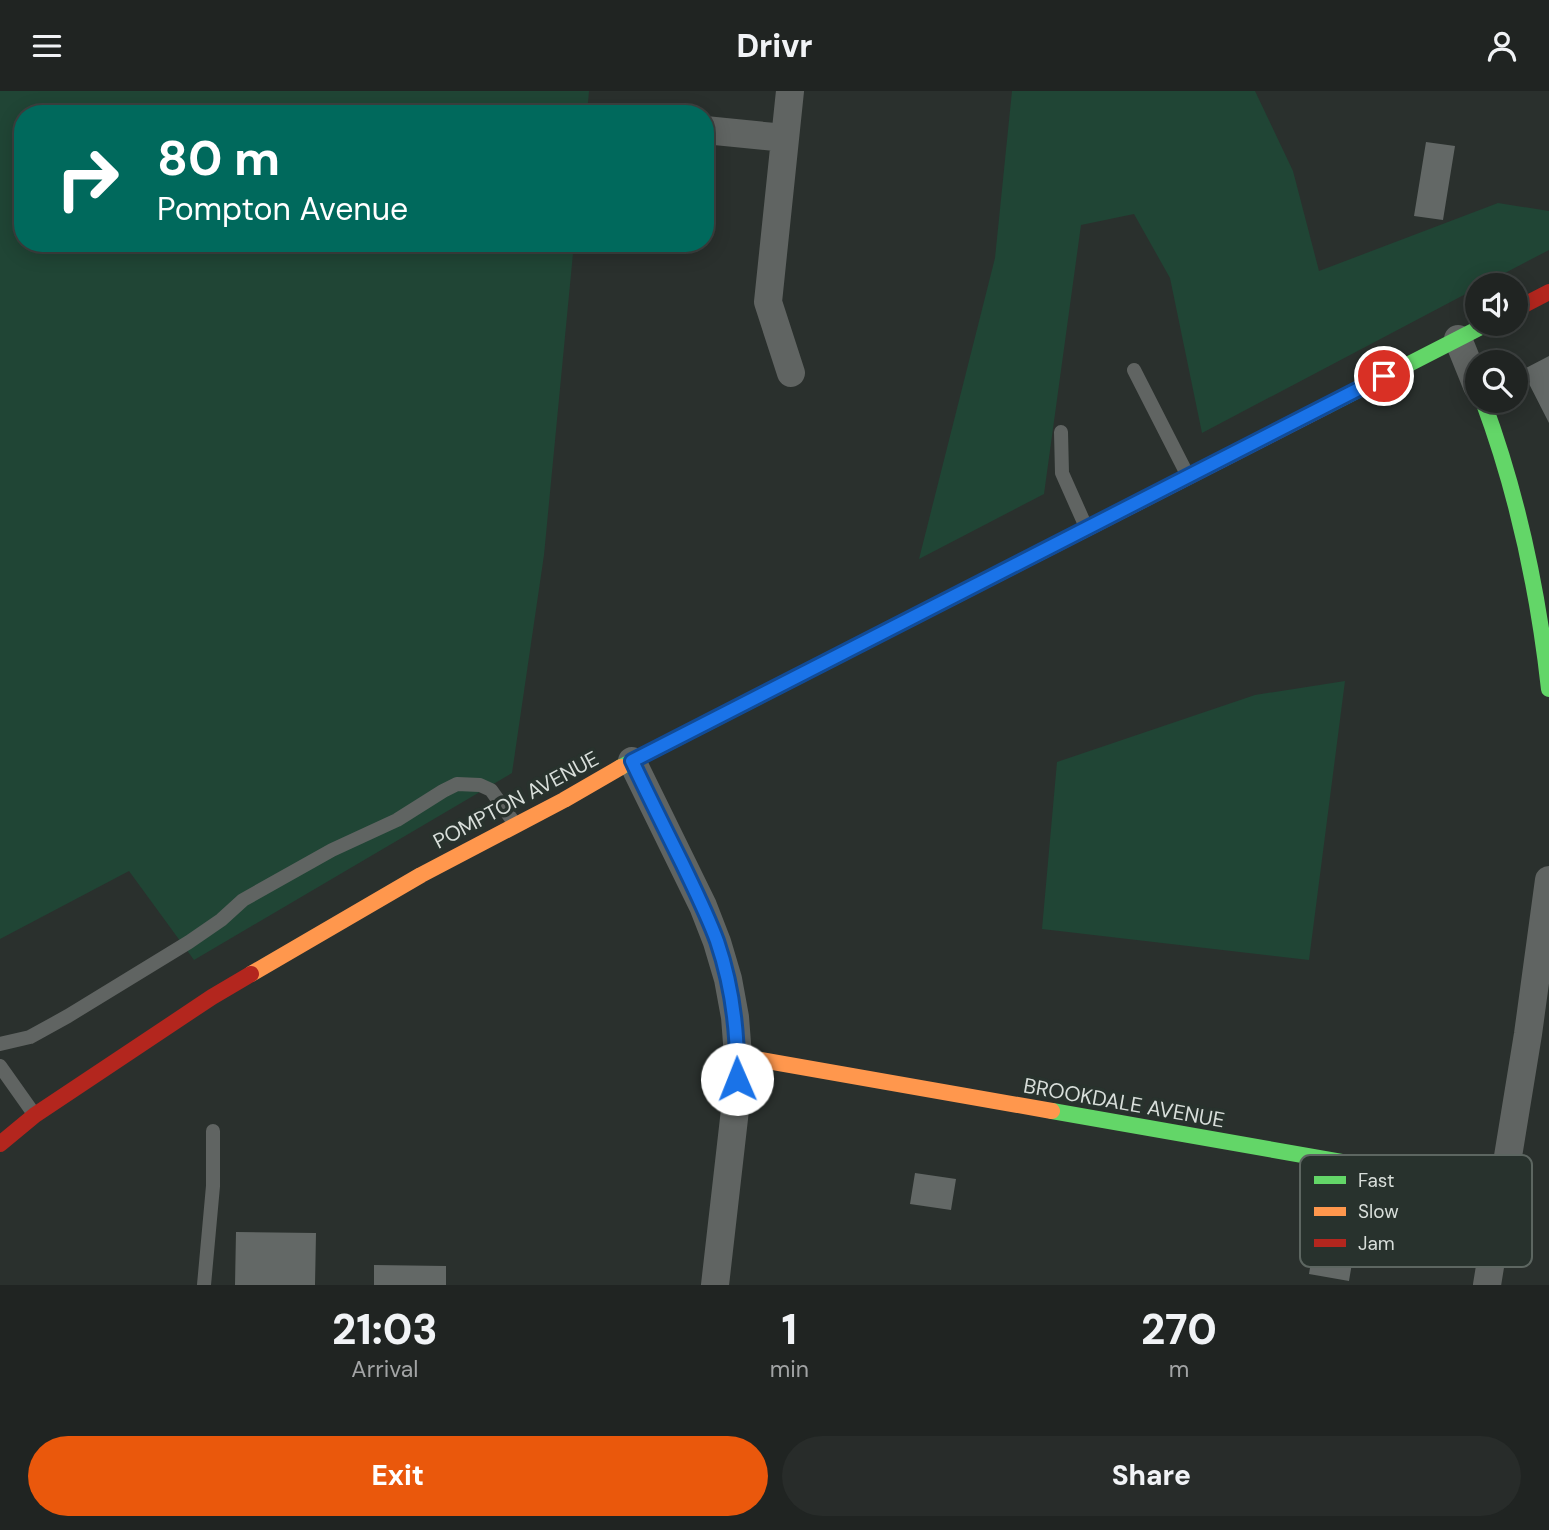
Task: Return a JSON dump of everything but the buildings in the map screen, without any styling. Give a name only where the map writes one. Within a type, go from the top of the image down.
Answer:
[{"type":"main road","points":[[1528,303],[1549,292]]},
{"type":"main road","name":"POMPTON AVENUE","points":[[0,1144],[35,1115],[212,997],[390,893],[632,761],[1465,335]]},
{"type":"main road","points":[[1487,413],[1525,536],[1538,598],[1549,689]]},
{"type":"main road","name":"BROOKDALE AVENUE","points":[[738,1056],[1302,1155]]},
{"type":"street","points":[[790,91],[768,302],[791,373]]},
{"type":"street","points":[[714,131],[785,138]]},
{"type":"street","points":[[1458,339],[1465,356]]},
{"type":"street","points":[[632,761],[703,906],[717,942],[732,1005],[738,1056],[736,1101],[715,1285]]},
{"type":"street","points":[[1510,1155],[1538,1036],[1549,880]]},
{"type":"street","points":[[1487,1285],[1490,1267]]},
{"type":"lane","points":[[1134,370],[1188,477]]},
{"type":"lane","points":[[1061,432],[1062,473],[1087,529]]},
{"type":"lane","points":[[0,1044],[30,1037],[68,1016],[189,943],[243,900],[331,850],[397,820],[457,784],[480,785],[491,790],[516,825]]},
{"type":"lane","points":[[0,1066],[35,1115]]},
{"type":"lane","points":[[204,1285],[213,1186],[214,1131]]},
{"type":"green space","points":[[0,91],[589,91],[588,105],[14,105],[14,252],[573,252],[544,555],[512,773],[194,960],[129,871],[0,939]]},
{"type":"green space","points":[[1012,91],[1255,91],[1293,171],[1319,271],[1498,203],[1549,211],[1549,250],[1505,273],[1465,273],[1465,294],[1202,433],[1170,278],[1134,214],[1081,225],[1044,494],[919,559],[995,258]]},
{"type":"green space","points":[[1345,681],[1309,960],[1042,929],[1057,762],[1255,695]]},
{"type":"traffic: fast","points":[[1327,406],[1465,335]]},
{"type":"traffic: fast","points":[[1487,413],[1507,472],[1525,543],[1539,615],[1549,689]]},
{"type":"traffic: fast","points":[[621,767],[910,619]]},
{"type":"traffic: fast","points":[[1052,1111],[1303,1155]]},
{"type":"traffic: slow","points":[[910,619],[1327,406]]},
{"type":"traffic: slow","points":[[251,974],[421,875],[621,767]]},
{"type":"traffic: slow","points":[[738,1056],[1052,1111]]},
{"type":"traffic: jam","points":[[1528,303],[1549,292]]},
{"type":"traffic: jam","points":[[0,1144],[35,1115],[251,974]]},
{"type":"route","points":[[737,1079],[735,1017],[717,942],[703,906],[632,761],[1384,376]]}]
